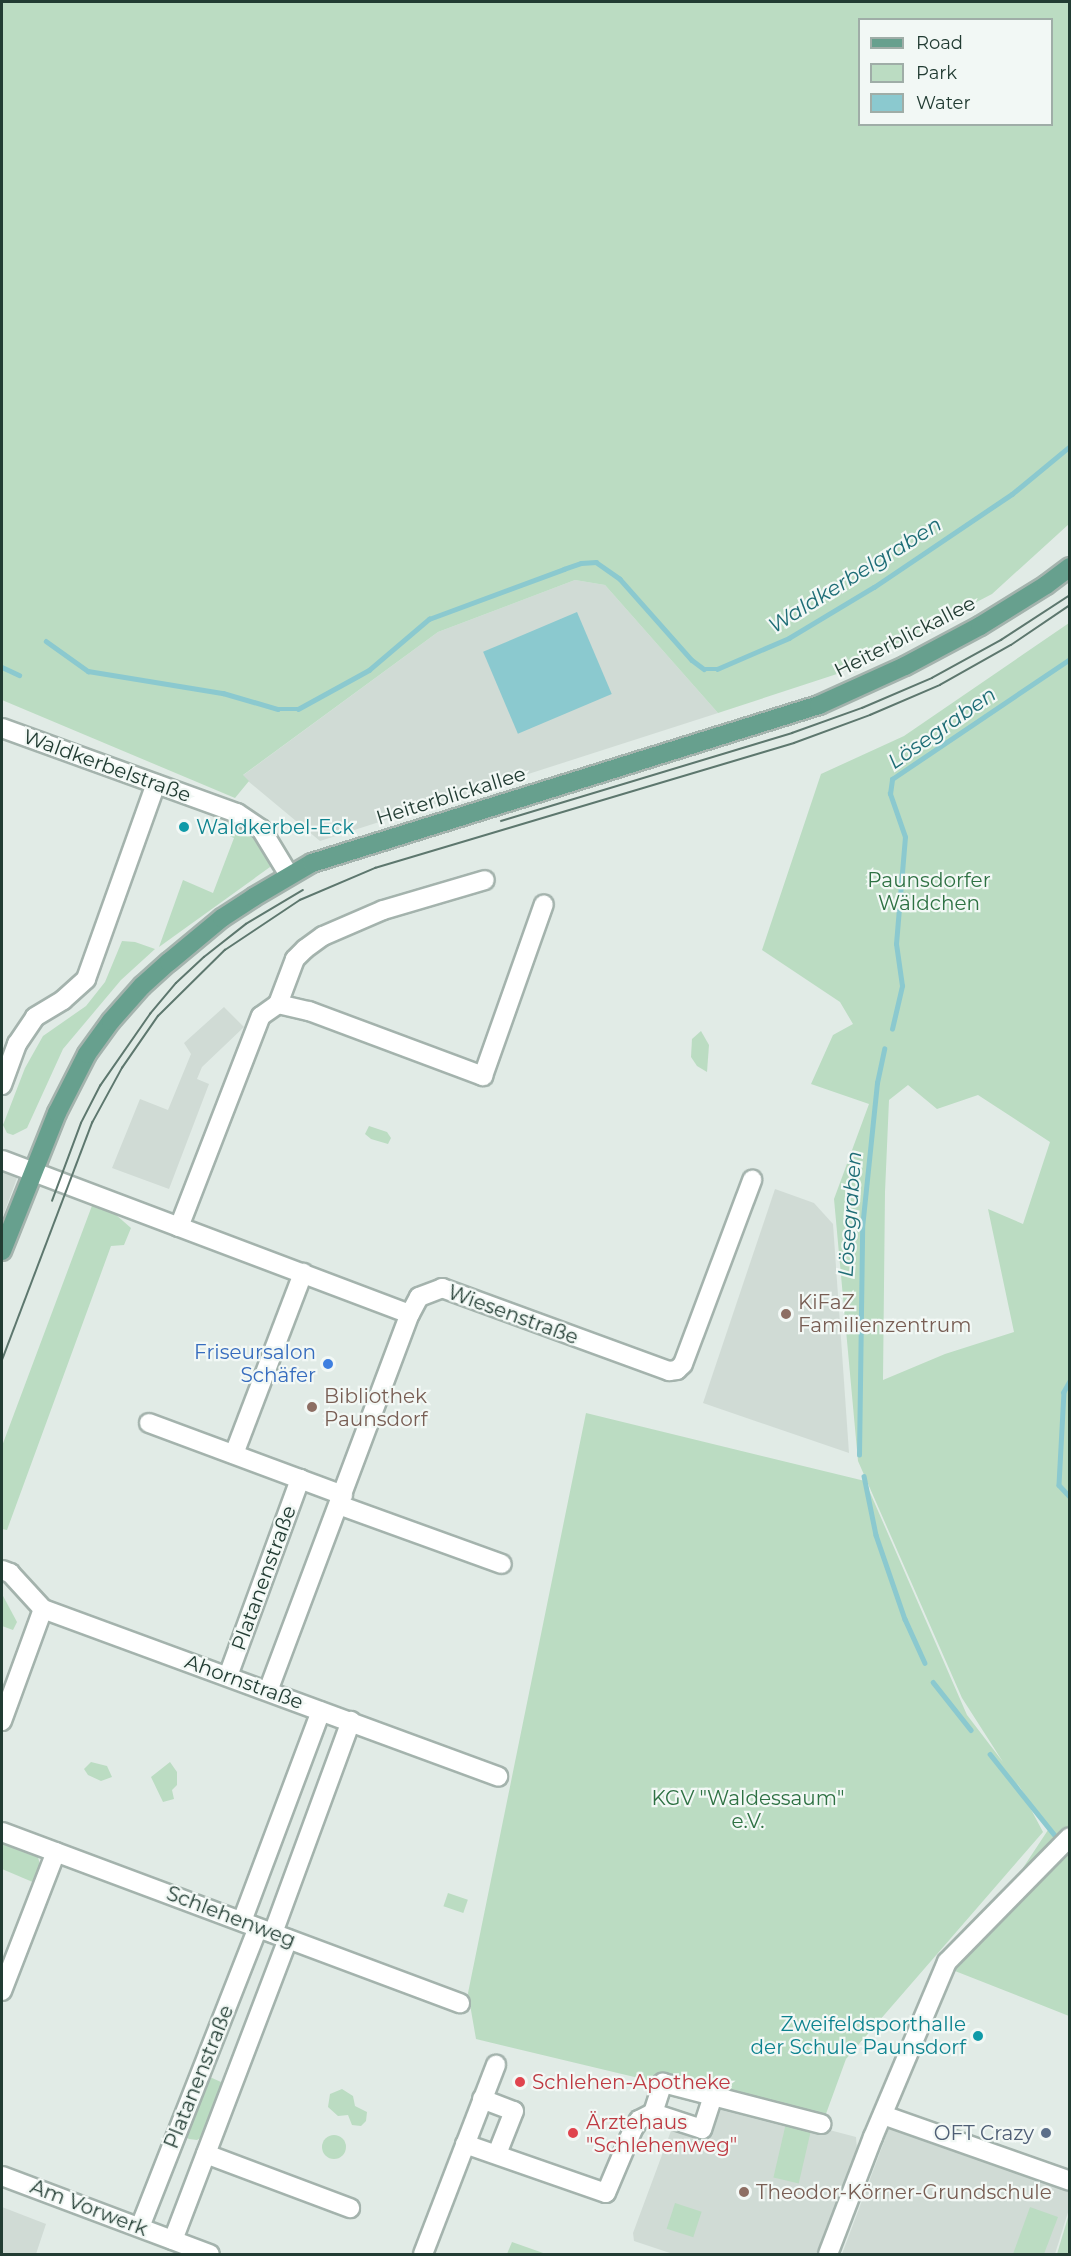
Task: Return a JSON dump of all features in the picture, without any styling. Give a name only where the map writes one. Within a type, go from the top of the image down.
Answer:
[{"type":"main road","name":"Heiterblickallee","points":[[2,1251],[32,1171],[66,1094],[87,1054],[111,1021],[142,986],[191,943],[222,918],[289,875],[312,863],[819,705],[905,666],[980,626],[1046,585],[1070,567]]},
{"type":"street","name":"Waldkerbelstraße","points":[[2,728],[237,813],[261,829],[289,875]]},
{"type":"street","points":[[2,1085],[17,1044],[35,1017],[63,1000],[86,979],[156,784]]},
{"type":"street","points":[[179,1227],[261,1017],[278,1004],[291,965],[305,949],[323,936],[383,910],[485,880]]},
{"type":"street","points":[[278,1004],[309,1011],[483,1076],[544,904]]},
{"type":"street","points":[[2,1160],[410,1314],[268,1691]]},
{"type":"street","name":"Wiesenstraße","points":[[410,1314],[419,1297],[442,1288],[669,1371],[677,1370],[683,1364],[752,1180]]},
{"type":"street","points":[[234,1454],[303,1274]]},
{"type":"street","name":"Platanenstraße","points":[[149,1423],[300,1479],[341,1500],[502,1564]]},
{"type":"street","name":"Platanenstraße","points":[[228,1676],[300,1479]]},
{"type":"street","name":"Ahornstraße","points":[[2,1570],[10,1573],[43,1609],[498,1776]]},
{"type":"street","points":[[2,1721],[43,1609]]},
{"type":"street","name":"Platanenstraße","points":[[173,2240],[206,2154],[321,1711]]},
{"type":"street","name":"Platanenstraße","points":[[140,2227],[351,1721]]},
{"type":"street","name":"Schlehenweg","points":[[2,1832],[460,2003]]},
{"type":"street","points":[[828,2254],[947,1962],[1070,1837]]},
{"type":"street","points":[[2,1991],[56,1852]]},
{"type":"street","points":[[423,2254],[496,2065]]},
{"type":"street","points":[[653,2113],[663,2083],[821,2124]]},
{"type":"street","points":[[465,2144],[606,2193],[639,2120],[653,2113],[702,2129],[713,2096]]},
{"type":"street","points":[[482,2099],[514,2111],[497,2154]]},
{"type":"street","points":[[883,2115],[1070,2181]]},
{"type":"street","name":"Platanenstraße","points":[[206,2154],[350,2208]]},
{"type":"street","name":"Am Vorwerk","points":[[2,2176],[210,2254]]},
{"type":"shaded area","points":[[575,580],[605,585],[718,713],[320,841],[242,776],[438,632]]},
{"type":"shaded area","points":[[224,1007],[244,1027],[202,1067],[197,1079],[209,1084],[169,1189],[112,1168],[140,1099],[168,1110],[191,1054],[184,1043]]},
{"type":"shaded area","points":[[2,1160],[21,1167],[2,1219]]},
{"type":"shaded area","name":"KiFaZ Familienzentrum","points":[[775,1189],[814,1203],[833,1224],[849,1453],[703,1403]]},
{"type":"shaded area","name":"Theodor-Körner-Grundschule","points":[[719,2101],[856,2137],[857,2150],[816,2254],[673,2254],[634,2241],[633,2233],[675,2120],[702,2129]]},
{"type":"shaded area","points":[[891,2123],[1069,2186],[1069,2209],[1055,2254],[842,2254]]},
{"type":"shaded area","points":[[2,2207],[46,2224],[36,2254],[2,2254]]},
{"type":"green space","points":[[2,2],[1069,2],[1069,524],[992,594],[840,673],[718,713],[605,585],[575,580],[438,632],[243,775],[249,781],[235,798],[2,700]]},
{"type":"green space","points":[[1069,623],[1069,2016],[955,1971],[1048,1830],[1017,1783],[1043,1832],[846,2059],[823,2122],[476,2039],[468,1993],[586,1413],[865,1481],[967,1715],[1003,1762],[962,1698],[858,1461],[834,1199],[869,1104],[811,1084],[833,1035],[853,1024],[840,1002],[762,950],[821,774],[904,736]],"holes":[[[908,1085],[937,1109],[978,1095],[1050,1142],[1023,1224],[988,1209],[1014,1332],[945,1354],[883,1380],[885,1192],[889,1100]]]},
{"type":"green space","points":[[230,817],[257,832],[277,862],[159,947],[183,880],[213,893],[234,838],[223,833]]},
{"type":"green space","points":[[122,941],[135,942],[155,949],[121,980],[63,1049],[27,1128],[13,1135],[7,1133],[3,1125],[25,1068],[43,1036],[86,1006],[105,982]]},
{"type":"green space","points":[[701,1031],[709,1045],[707,1072],[697,1066],[691,1057],[692,1039]]},
{"type":"green space","points":[[369,1126],[387,1132],[391,1138],[388,1144],[371,1139],[365,1134]]},
{"type":"green space","points":[[93,1203],[98,1207],[107,1207],[131,1228],[124,1245],[111,1246],[7,1530],[2,1529],[2,1446]]},
{"type":"green space","points":[[2,1594],[17,1622],[13,1630],[2,1626]]},
{"type":"green space","points":[[91,1762],[107,1766],[112,1777],[101,1781],[88,1775],[84,1769]]},
{"type":"green space","points":[[170,1762],[177,1772],[177,1785],[172,1790],[174,1799],[163,1802],[151,1777]]},
{"type":"green space","points":[[2,1840],[37,1853],[40,1865],[35,1883],[2,1869]]},
{"type":"green space","points":[[448,1893],[468,1900],[463,1913],[443,1906]]},
{"type":"green space","points":[[203,2074],[230,2086],[204,2136],[197,2140],[189,2139],[179,2133]]},
{"type":"green space","points":[[342,2089],[353,2096],[355,2106],[367,2112],[366,2121],[361,2126],[352,2125],[348,2115],[338,2116],[328,2107],[330,2094]]},
{"type":"green space","points":[[786,2123],[811,2129],[799,2183],[773,2178]]},
{"type":"green space","points":[[334,2135],[343,2138],[346,2147],[343,2156],[334,2159],[325,2156],[322,2147],[325,2138]]},
{"type":"green space","points":[[675,2203],[702,2212],[693,2237],[667,2229]]},
{"type":"green space","points":[[1030,2207],[1058,2217],[1044,2254],[1013,2254]]},
{"type":"green space","points":[[1069,2214],[1069,2254],[1057,2254]]},
{"type":"green space","points":[[512,2242],[546,2254],[507,2254]]},
{"type":"water","points":[[577,612],[612,694],[518,734],[483,652]]},
{"type":"waterway","name":"Waldkerbelgraben","points":[[46,641],[88,671],[223,693],[278,709],[298,709],[369,670],[429,619],[581,563],[596,562],[620,579],[692,660],[704,669],[717,669],[789,638],[874,587],[1012,494],[1070,446]]},
{"type":"waterway","name":"Lösegraben","points":[[892,1029],[902,986],[896,944],[905,837],[890,794],[892,779],[1070,659]]},
{"type":"waterway","name":"Waldkerbelgraben","points":[[2,667],[19,675]]},
{"type":"waterway","name":"Lösegraben","points":[[859,1455],[862,1228],[877,1083],[884,1049]]},
{"type":"waterway","points":[[1070,1381],[1064,1392],[1059,1485],[1070,1497]]},
{"type":"waterway","name":"Lösegraben","points":[[864,1476],[876,1535],[905,1619],[925,1663]]},
{"type":"waterway","name":"Lösegraben","points":[[933,1682],[971,1730]]},
{"type":"waterway","name":"Lösegraben","points":[[990,1754],[1057,1838]]},
{"type":"tram line","points":[[501,821],[792,733],[862,708],[932,678],[1001,640],[1070,595]]},
{"type":"tram line","points":[[2,1360],[92,1123],[122,1068],[158,1016],[225,950],[300,900],[375,868],[794,743],[870,715],[940,685],[1011,645],[1070,605]]},
{"type":"tram line","points":[[52,1201],[81,1123],[100,1086],[150,1014],[176,983],[204,957],[246,924],[303,890]]},
{"type":"place","name":"Waldkerbel-Eck","points":[[184,827]]},
{"type":"place","name":"KiFaZ Familienzentrum","points":[[786,1314]]},
{"type":"place","name":"Friseursalon Schäfer","points":[[328,1364]]},
{"type":"place","name":"Bibliothek Paunsdorf","points":[[312,1407]]},
{"type":"place","name":"Zweifeldsporthalle der Schule Paunsdorf","points":[[978,2036]]},
{"type":"place","name":"Schlehen-Apotheke","points":[[520,2082]]},
{"type":"place","name":"Ärztehaus \"Schlehenweg\"","points":[[573,2133]]},
{"type":"place","name":"OFT Crazy","points":[[1046,2133]]},
{"type":"place","name":"Theodor-Körner-Grundschule","points":[[744,2192]]},
{"type":"park label","name":"Paunsdorfer Wäldchen","points":[[929,892]]},
{"type":"park label","name":"KGV \"Waldessaum\" e.V.","points":[[748,1810]]}]
